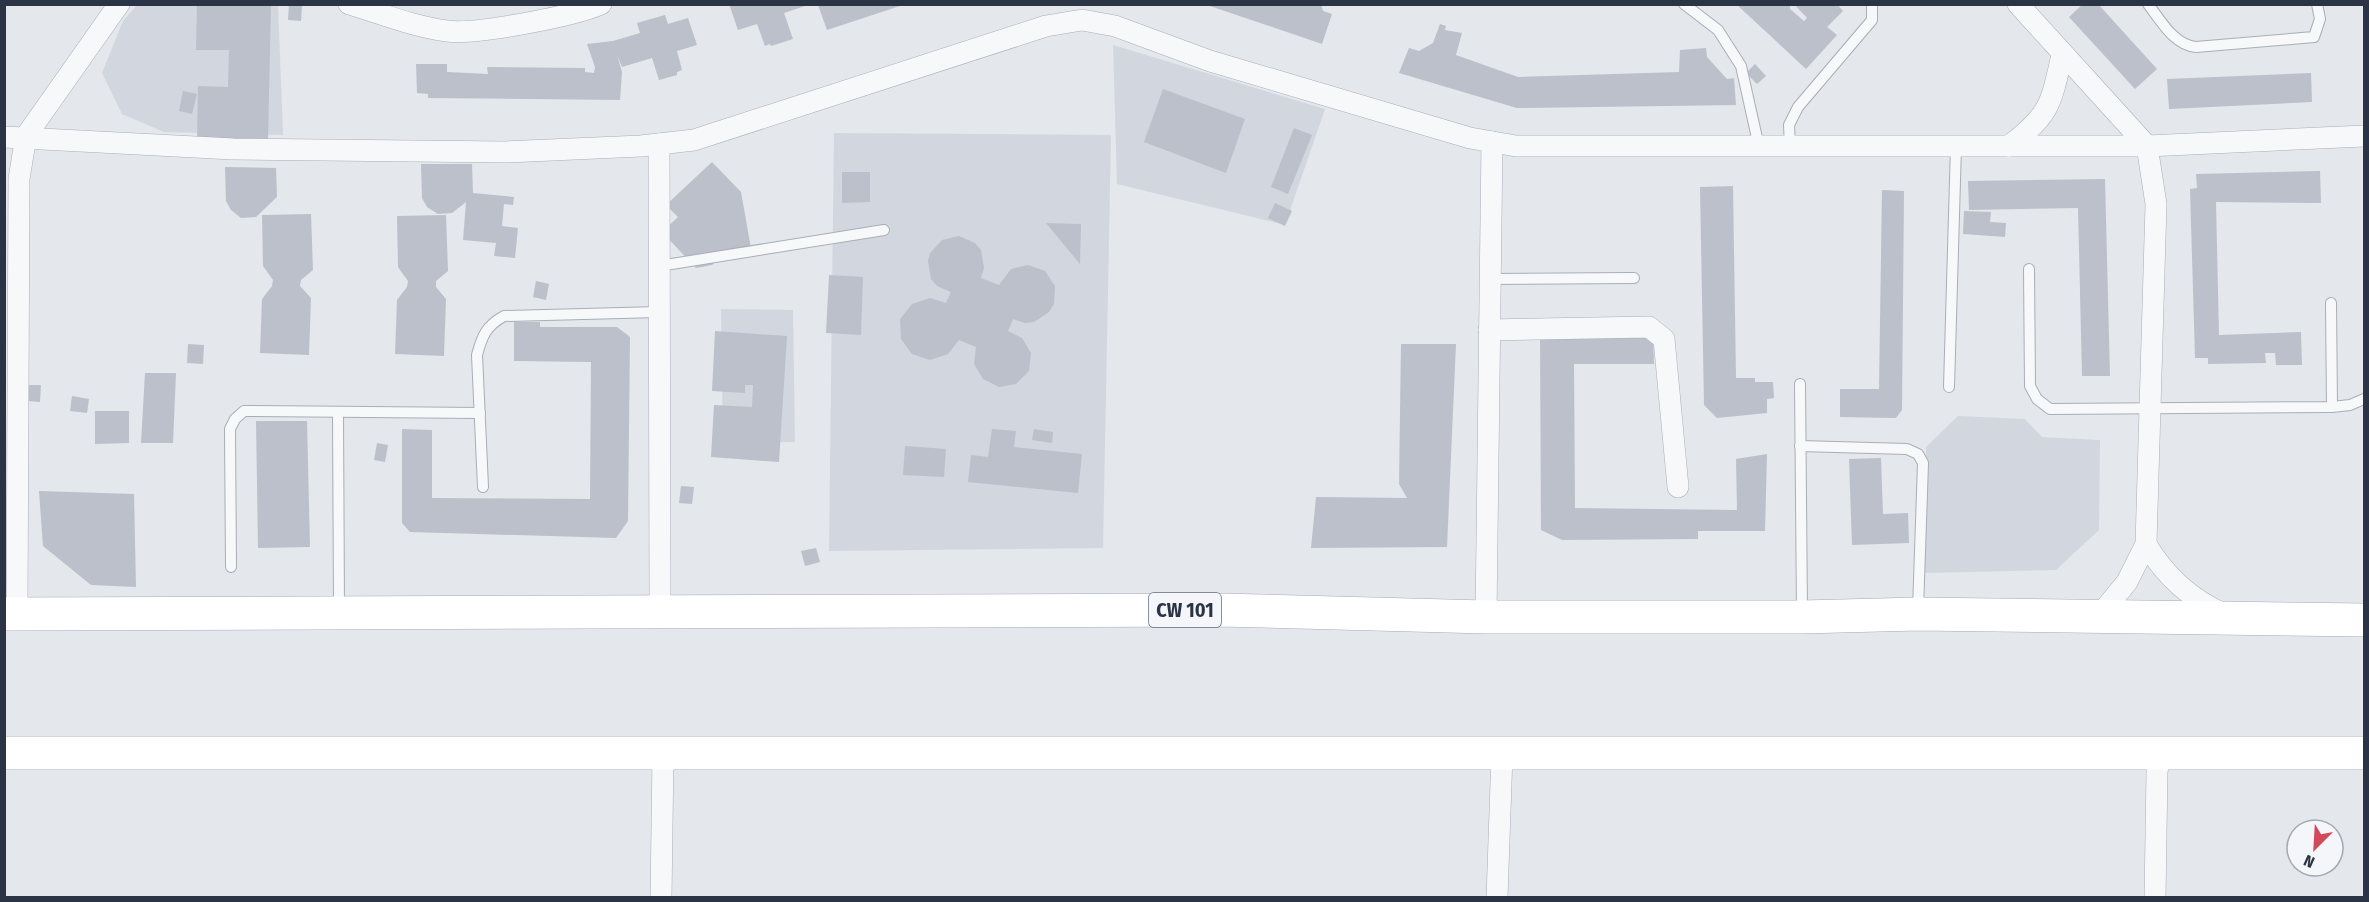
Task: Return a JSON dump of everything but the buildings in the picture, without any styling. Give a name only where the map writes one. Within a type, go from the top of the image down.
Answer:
[{"type":"main road","name":"CW 101","points":[[11,614],[1220,610],[1486,617],[1802,617],[1918,614],[2364,620]]},
{"type":"main road","points":[[4,753],[663,755],[2364,753]]},
{"type":"street","points":[[11,614],[11,397],[18,179],[26,136],[119,4]]},
{"type":"street","points":[[349,4],[448,31],[476,30],[583,12],[601,4]]},
{"type":"street","points":[[2018,4],[2147,146],[2156,204],[2146,544],[2127,582],[2098,617]]},
{"type":"street","points":[[4,136],[257,150],[505,152],[659,144],[694,140],[756,122],[1046,26],[1082,21],[1115,26],[1210,61],[1470,138],[1516,146],[2147,146],[2364,136]]},
{"type":"street","points":[[2009,146],[2039,122],[2050,103],[2062,55]]},
{"type":"street","points":[[1486,617],[1492,142]]},
{"type":"street","points":[[659,144],[660,611]]},
{"type":"street","points":[[1489,330],[1649,327],[1658,332],[1664,339],[1678,487]]},
{"type":"street","points":[[2146,544],[2158,564],[2182,589],[2206,606],[2236,619]]},
{"type":"street","points":[[1497,897],[1502,754]]},
{"type":"street","points":[[661,897],[663,755]]},
{"type":"street","points":[[2155,897],[2157,772],[2160,755]]},
{"type":"lane","points":[[1684,4],[1718,30],[1741,66],[1760,147]]},
{"type":"lane","points":[[1790,146],[1789,125],[1798,107],[1872,20],[1872,4]]},
{"type":"lane","points":[[2148,4],[2176,39],[2185,46],[2314,37],[2320,20],[2317,4]]},
{"type":"lane","points":[[1949,387],[1956,146]]},
{"type":"lane","points":[[659,266],[884,230]]},
{"type":"lane","points":[[2029,269],[2030,386],[2037,399],[2050,409],[2150,406],[2332,407],[2350,405],[2364,399]]},
{"type":"lane","points":[[1490,279],[1634,278]]},
{"type":"lane","points":[[2331,303],[2332,407]]},
{"type":"lane","points":[[483,487],[477,356],[482,335],[490,323],[504,316],[659,312]]},
{"type":"lane","points":[[1800,384],[1802,617]]},
{"type":"lane","points":[[231,567],[230,429],[243,411],[480,413]]},
{"type":"lane","points":[[338,412],[339,612]]},
{"type":"lane","points":[[1800,446],[1907,449],[1918,454],[1923,463],[1918,614]]},
{"type":"shaded area","points":[[137,5],[278,5],[283,135],[164,132],[122,114],[102,73],[123,21]]},
{"type":"shaded area","points":[[1113,45],[1325,109],[1285,225],[1117,184]]},
{"type":"shaded area","points":[[834,133],[1111,135],[1103,548],[829,551]]},
{"type":"shaded area","points":[[721,309],[793,310],[795,442],[723,443]]},
{"type":"shaded area","points":[[1958,416],[2025,419],[2042,437],[2100,440],[2099,530],[2056,570],[1925,573],[1926,447]]}]
